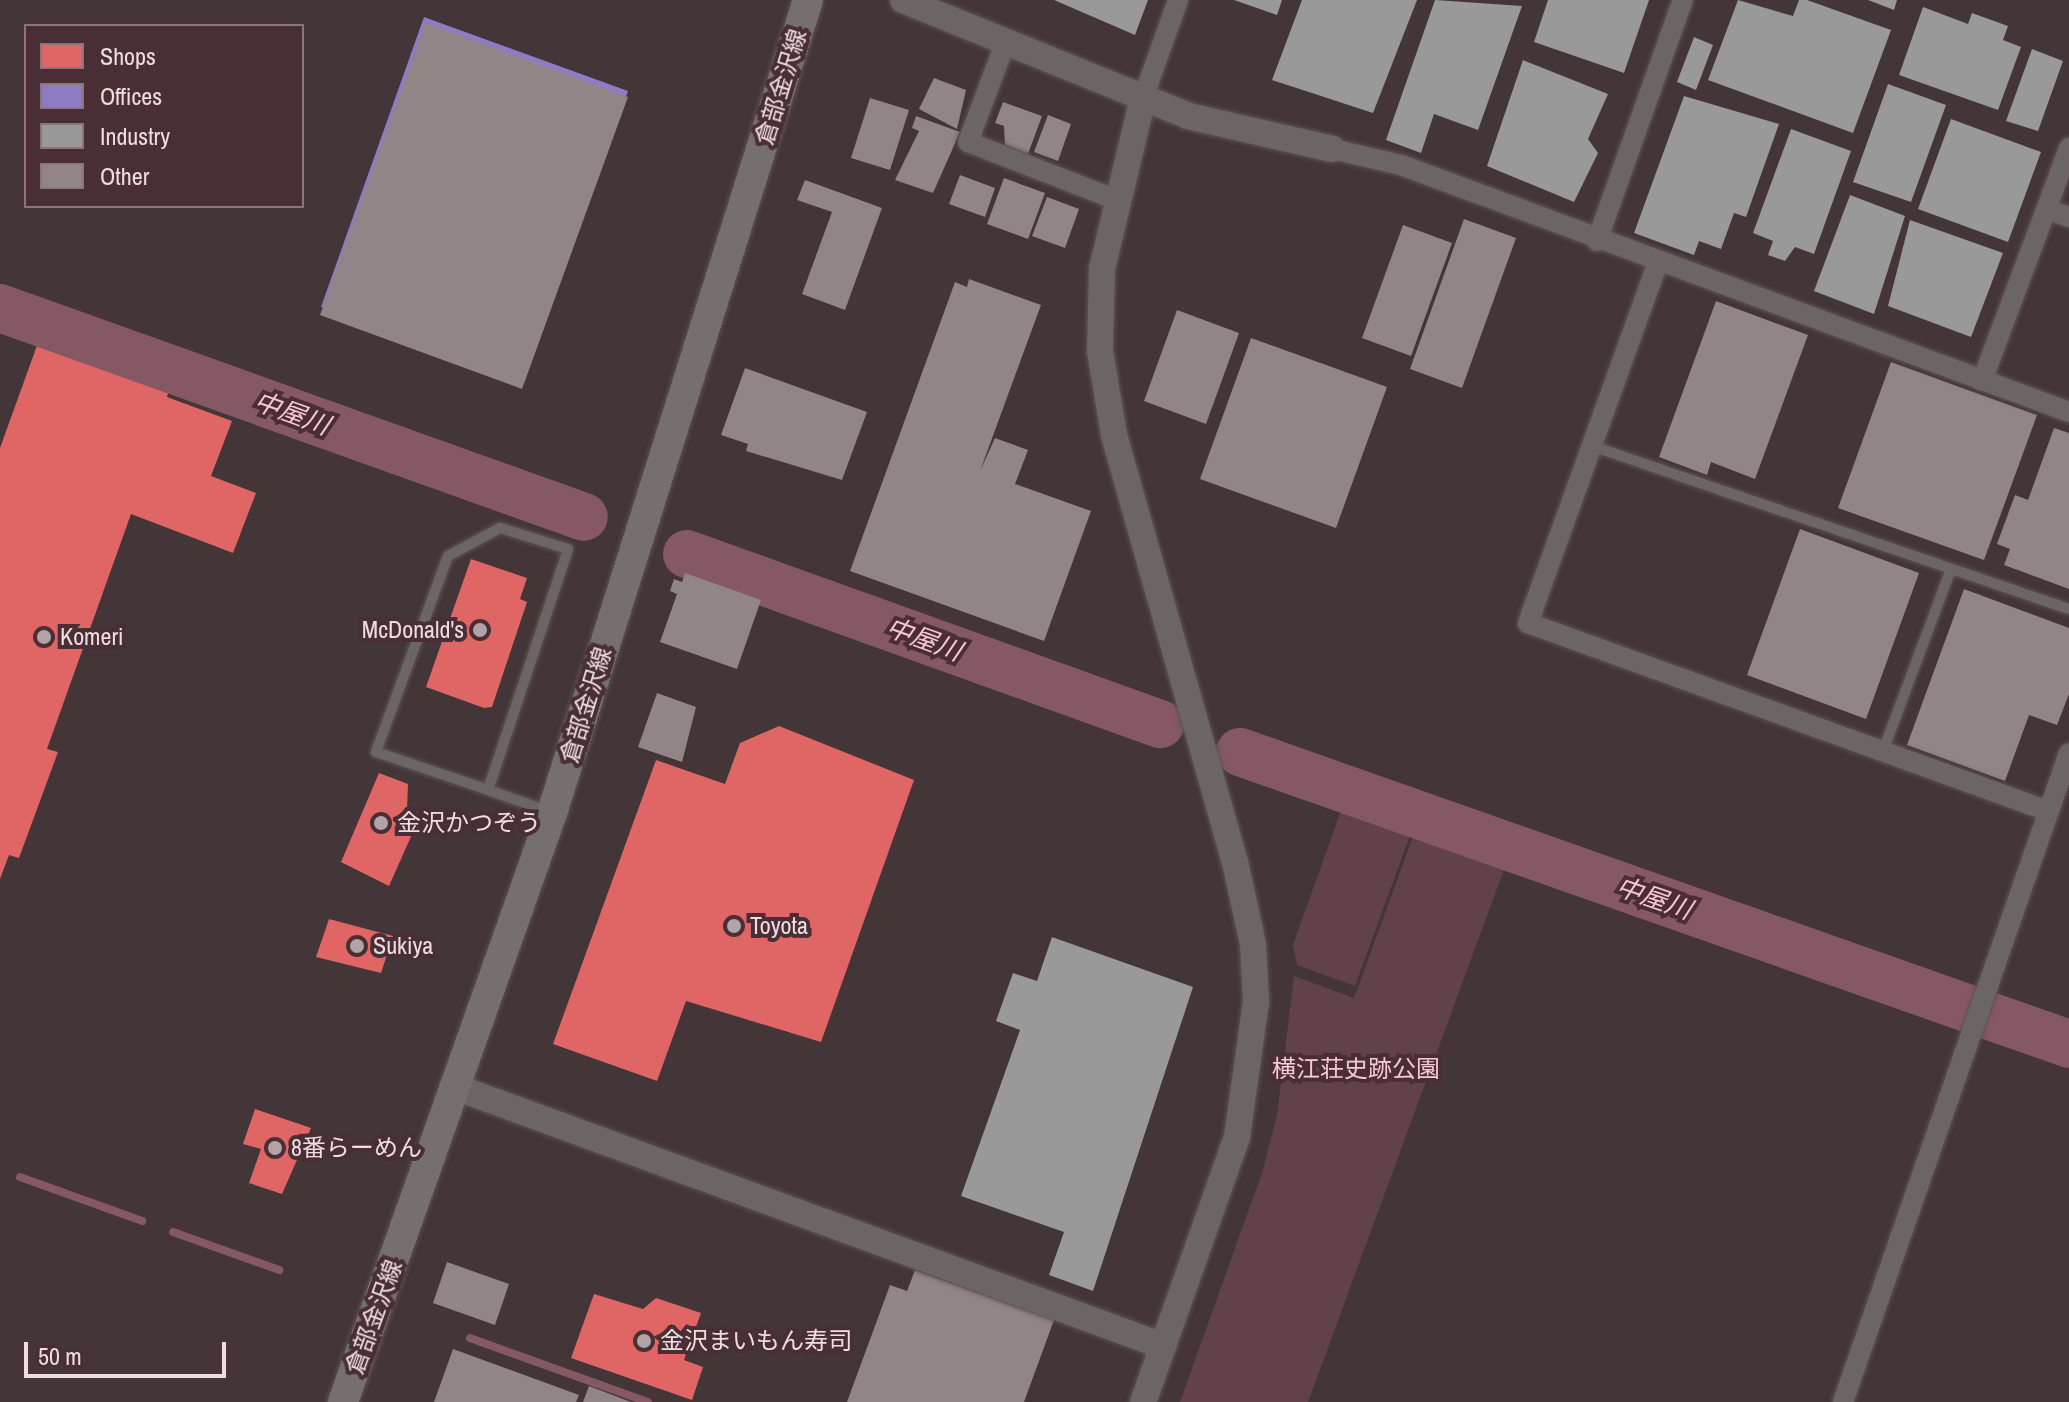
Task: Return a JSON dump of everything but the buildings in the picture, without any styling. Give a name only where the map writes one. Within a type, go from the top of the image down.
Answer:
[{"type":"main road","name":"倉部金沢線","points":[[343,1402],[458,1088],[552,813],[808,0]]},
{"type":"street","points":[[903,0],[1188,116],[1401,165],[1597,241],[2069,412]]},
{"type":"street","points":[[1143,1402],[1237,1137],[1252,1060],[1255,973],[1235,862],[1114,435],[1100,351],[1102,269],[1114,199],[1143,98],[1178,0]]},
{"type":"street","points":[[1597,241],[1683,0]]},
{"type":"street","points":[[1006,41],[968,142],[1114,199]]},
{"type":"street","points":[[1982,381],[2069,148]]},
{"type":"street","points":[[2047,209],[2069,217]]},
{"type":"street","points":[[1658,262],[1528,623],[2048,811]]},
{"type":"street","points":[[1843,1402],[2069,753]]},
{"type":"street","points":[[458,1088],[1163,1346]]},
{"type":"lane","points":[[1592,446],[2069,609]]},
{"type":"lane","points":[[488,790],[568,549],[500,528],[448,556],[376,752],[552,813]]},
{"type":"lane","points":[[1883,751],[1951,569]]},
{"type":"green space","points":[[1342,808],[1411,833],[1355,986],[1297,965],[1293,945]]},
{"type":"green space","name":"横江荘史跡公園","points":[[1414,834],[1505,867],[1308,1402],[1180,1402],[1262,1173],[1277,1115],[1294,976],[1354,998]]},
{"type":"waterway","name":"中屋川","points":[[0,308],[584,517]]},
{"type":"waterway","name":"中屋川","points":[[687,554],[1160,724]]},
{"type":"waterway","name":"中屋川","points":[[1240,752],[2069,1044]]},
{"type":"waterway","points":[[20,1177],[142,1221]]},
{"type":"waterway","points":[[173,1232],[279,1270]]},
{"type":"waterway","points":[[470,1338],[648,1402]]},
{"type":"place","name":"McDonald's","points":[[480,630]]},
{"type":"place","name":"Komeri","points":[[44,637]]},
{"type":"place","name":"金沢かつぞう","points":[[381,823]]},
{"type":"place","name":"Toyota","points":[[734,926]]},
{"type":"place","name":"Sukiya","points":[[357,946]]},
{"type":"place","name":"8番らーめん","points":[[275,1148]]},
{"type":"place","name":"金沢まいもん寿司","points":[[644,1341]]}]
